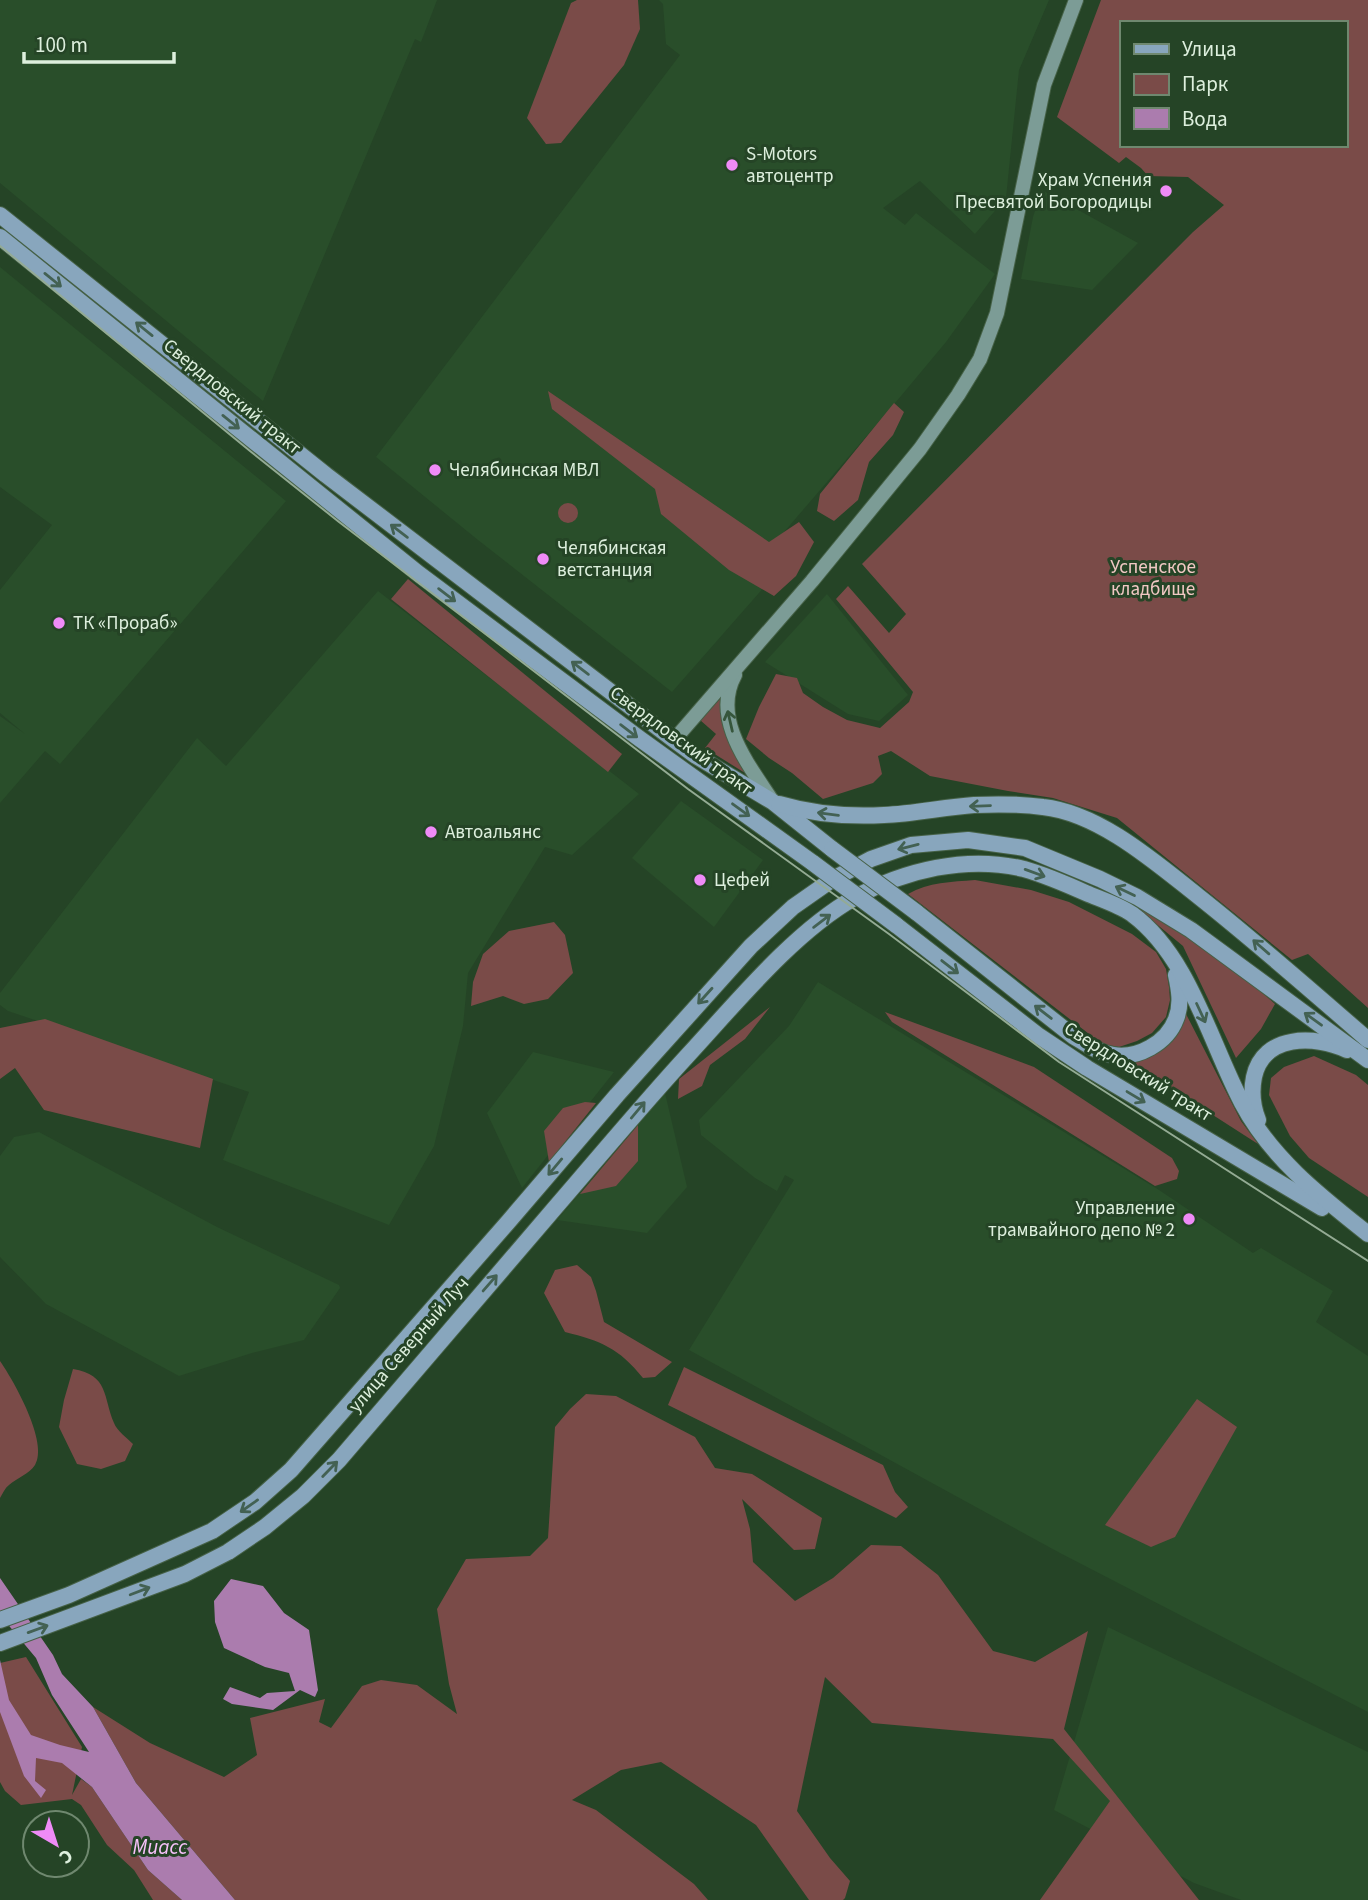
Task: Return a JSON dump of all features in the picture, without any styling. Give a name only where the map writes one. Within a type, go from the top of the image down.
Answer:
[{"type":"main road","points":[[661,754],[812,581],[920,449],[981,359],[997,313],[1044,85],[1076,0]]},
{"type":"main road","name":"Свердловский тракт","points":[[0,215],[326,475],[674,740],[773,802],[1073,1036],[1092,1048],[1112,1055],[1132,1055],[1152,1047],[1176,1019],[1180,993],[1174,967],[1163,943]]},
{"type":"main road","name":"Свердловский тракт","points":[[0,237],[419,574],[813,863],[1040,1036],[1087,1068],[1368,1234]]},
{"type":"main road","points":[[743,661],[731,683],[727,703],[730,724],[741,752],[773,802]]},
{"type":"main road","name":"Свердловский тракт","points":[[773,802],[795,809],[843,816],[884,815],[973,805],[1045,807],[1073,815],[1136,847],[1250,936],[1368,1040]]},
{"type":"main road","name":"улица Северный Луч","points":[[0,1620],[69,1595],[212,1531],[255,1502],[292,1470],[617,1095],[751,946],[793,908],[833,879],[872,859],[911,845],[968,840],[1025,848],[1100,879],[1159,910],[1191,930],[1368,1060]]},
{"type":"main road","name":"улица Северный Луч","points":[[0,1643],[185,1574],[228,1552],[265,1527],[303,1496],[339,1460],[649,1097],[771,966],[813,928],[853,898],[924,870],[970,863],[1023,869],[1074,887],[1131,914],[1163,943]]},
{"type":"main road","points":[[1163,943],[1184,977],[1242,1103],[1269,1146],[1316,1193],[1368,1234]]},
{"type":"main road","points":[[1269,1146],[1255,1114],[1251,1091],[1255,1071],[1265,1054],[1292,1041],[1309,1040],[1337,1045],[1368,1060]]},
{"type":"shaded area","points":[[0,0],[437,0],[421,42],[415,39],[263,401],[0,183]]},
{"type":"shaded area","points":[[659,0],[1049,0],[1019,70],[1006,198],[975,234],[920,181],[883,208],[905,225],[916,213],[995,274],[946,342],[778,539],[795,552],[672,692],[376,457],[680,55],[666,44],[663,4]]},
{"type":"shaded area","points":[[1042,190],[1138,243],[1092,290],[1021,279],[1033,217]]},
{"type":"shaded area","points":[[0,267],[286,501],[60,764],[45,751],[0,803],[0,716],[25,734],[0,713],[0,590],[52,525],[0,487]]},
{"type":"shaded area","points":[[378,591],[639,794],[572,855],[545,847],[468,973],[463,1026],[434,1146],[389,1225],[223,1160],[249,1092],[8,1011],[0,1005],[0,993],[197,738],[226,766]]},
{"type":"shaded area","points":[[827,594],[908,695],[879,721],[848,714],[765,662]]},
{"type":"shaded area","points":[[681,801],[763,860],[714,927],[632,858]]},
{"type":"shaded area","points":[[818,982],[1159,1190],[1253,1253],[1261,1248],[1333,1291],[1316,1322],[1368,1356],[1368,1712],[1060,1553],[689,1350],[794,1180],[785,1175],[777,1191],[755,1178],[701,1135],[699,1120],[789,1026]]},
{"type":"shaded area","points":[[533,1052],[614,1072],[522,1188],[487,1113]]},
{"type":"shaded area","points":[[665,1093],[687,1187],[647,1233],[557,1220]]},
{"type":"shaded area","points":[[39,1132],[217,1227],[339,1285],[340,1288],[304,1340],[179,1376],[46,1304],[0,1257],[0,1156],[14,1137]]},
{"type":"shaded area","points":[[1108,1627],[1368,1752],[1368,1900],[1241,1900],[1194,1883],[1054,1810]]},
{"type":"green space","points":[[577,0],[638,0],[640,29],[624,65],[561,143],[546,144],[527,118],[571,3]]},
{"type":"green space","name":"Успенское кладбище","points":[[1101,0],[1368,0],[1368,1008],[1308,954],[1292,960],[1117,818],[1053,798],[930,776],[891,751],[878,756],[882,774],[873,783],[823,799],[746,739],[776,674],[797,678],[803,693],[847,720],[880,728],[909,702],[913,692],[836,599],[848,586],[889,633],[906,614],[862,564],[1193,232],[1224,205],[1188,177],[1148,176],[1126,157],[1119,163],[1057,117]]},
{"type":"green space","points":[[548,391],[769,542],[799,522],[814,542],[796,576],[774,596],[729,570],[661,514],[655,489],[552,409]]},
{"type":"green space","points":[[894,403],[904,412],[893,435],[869,462],[858,500],[834,521],[817,511],[820,494]]},
{"type":"green space","points":[[564,503],[572,503],[578,513],[572,523],[564,523],[558,517],[558,509]]},
{"type":"green space","points":[[408,579],[622,754],[608,772],[391,599]]},
{"type":"green space","points":[[721,698],[728,737],[745,773],[705,748],[716,734],[700,720]]},
{"type":"green space","points":[[975,880],[1031,890],[1069,902],[1132,934],[1156,952],[1166,969],[1170,1000],[1166,1017],[1152,1033],[1137,1041],[1119,1047],[1102,1044],[908,894],[932,885]]},
{"type":"green space","points":[[1137,904],[1208,951],[1275,1004],[1261,1029],[1236,1058],[1183,946],[1131,906]]},
{"type":"green space","points":[[554,922],[565,935],[573,973],[548,999],[524,1004],[503,996],[471,1006],[473,982],[483,954],[509,931]]},
{"type":"green space","points":[[770,1007],[745,1039],[710,1065],[702,1086],[678,1099],[679,1079]]},
{"type":"green space","points":[[885,1012],[1034,1067],[1172,1158],[1179,1171],[1177,1179],[1155,1186],[892,1022]]},
{"type":"green space","points":[[1186,1014],[1241,1121],[1258,1144],[1132,1063],[1153,1055],[1166,1046]]},
{"type":"green space","points":[[45,1019],[213,1079],[200,1148],[44,1110],[15,1068],[0,1079],[0,1028]]},
{"type":"green space","points":[[1314,1056],[1356,1075],[1368,1085],[1368,1197],[1309,1158],[1290,1136],[1269,1095],[1271,1078],[1284,1067]]},
{"type":"green space","points":[[585,1102],[596,1103],[549,1162],[544,1131],[563,1108]]},
{"type":"green space","points":[[638,1125],[638,1161],[616,1186],[580,1194]]},
{"type":"green space","points":[[577,1265],[591,1277],[604,1322],[672,1362],[655,1377],[643,1378],[626,1359],[608,1347],[565,1332],[544,1293],[555,1270]]},
{"type":"green space","points":[[0,1361],[28,1412],[34,1428],[38,1455],[35,1465],[8,1486],[0,1498]]},
{"type":"green space","points":[[684,1367],[883,1465],[895,1492],[908,1507],[896,1518],[668,1405]]},
{"type":"green space","points":[[73,1369],[93,1376],[103,1388],[115,1426],[133,1444],[125,1461],[101,1469],[77,1464],[59,1427]]},
{"type":"green space","points":[[586,1394],[616,1396],[695,1437],[715,1468],[752,1474],[822,1518],[815,1549],[794,1550],[742,1499],[750,1529],[753,1562],[795,1601],[833,1578],[871,1545],[901,1546],[938,1575],[993,1651],[1035,1662],[1088,1631],[1064,1729],[1199,1900],[1040,1900],[1110,1801],[1053,1739],[872,1723],[825,1677],[797,1811],[850,1881],[843,1900],[809,1900],[756,1825],[661,1762],[621,1770],[572,1800],[596,1810],[694,1884],[708,1900],[235,1900],[136,1783],[93,1707],[150,1743],[224,1777],[257,1755],[250,1718],[325,1699],[319,1722],[331,1728],[362,1686],[381,1680],[417,1685],[457,1714],[449,1684],[437,1609],[466,1559],[530,1556],[548,1538],[555,1427]]},
{"type":"green space","points":[[1197,1399],[1237,1427],[1175,1537],[1151,1547],[1105,1525]]},
{"type":"green space","points":[[26,1657],[82,1747],[72,1795],[81,1779],[92,1787],[148,1870],[182,1900],[153,1900],[134,1870],[107,1845],[91,1820],[91,1809],[84,1809],[72,1799],[21,1805],[5,1791],[0,1782],[0,1663]]},
{"type":"water","name":"Миасс","points":[[0,1578],[53,1655],[62,1674],[93,1707],[136,1783],[235,1900],[182,1900],[148,1870],[92,1787],[62,1763],[36,1758],[35,1781],[46,1790],[41,1798],[24,1776],[0,1712],[0,1660],[9,1700],[31,1735],[89,1752],[52,1695],[36,1658],[0,1615]]},
{"type":"water","points":[[231,1579],[263,1586],[284,1613],[309,1630],[318,1690],[315,1697],[300,1690],[273,1710],[232,1704],[223,1699],[230,1687],[260,1698],[267,1693],[295,1691],[289,1673],[265,1667],[224,1648],[215,1622],[214,1601]]},
{"type":"tram line","points":[[0,246],[339,522],[688,789],[889,934],[1059,1062],[1368,1261]]},
{"type":"place","name":"S-Motors автоцентр","points":[[732,165]]},
{"type":"place","name":"Храм Успения Пресвятой Богородицы","points":[[1166,191]]},
{"type":"place","name":"Челябинская МВЛ","points":[[435,470]]},
{"type":"place","name":"Челябинская ветстанция","points":[[543,559]]},
{"type":"place","name":"ТК «Прораб»","points":[[59,623]]},
{"type":"place","name":"Автоальянс","points":[[431,832]]},
{"type":"place","name":"Цефей","points":[[700,880]]},
{"type":"place","name":"Управление трамвайного депо № 2","points":[[1189,1219]]}]
